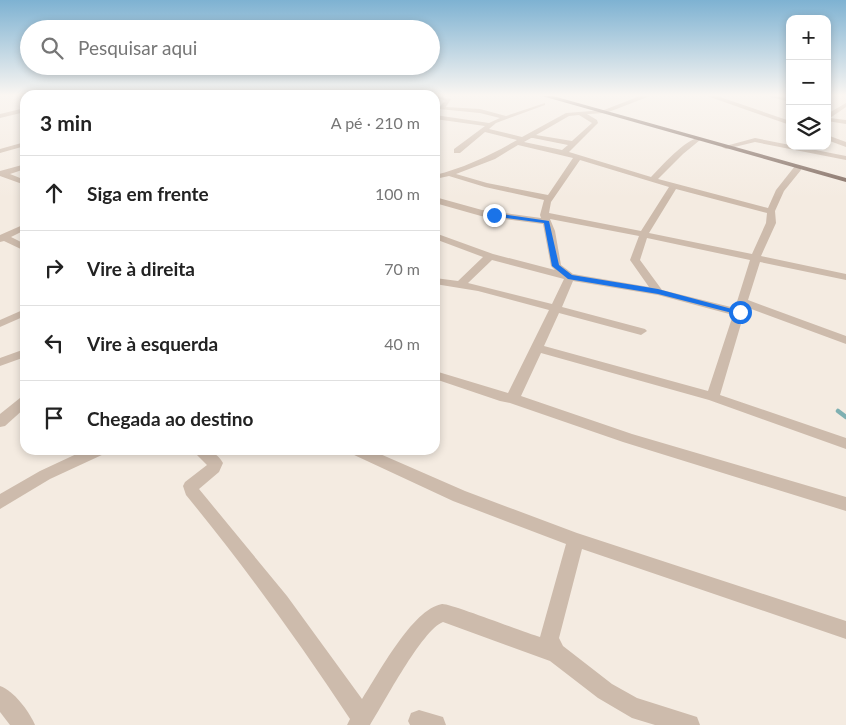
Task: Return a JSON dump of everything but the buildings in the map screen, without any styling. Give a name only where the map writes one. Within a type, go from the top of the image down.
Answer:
[{"type":"main road","points":[[666,130],[846,180]]},
{"type":"street","points":[[457,151],[485,130]]},
{"type":"street","points":[[492,130],[522,141],[674,186],[771,211]]},
{"type":"street","points":[[440,175],[449,174],[492,157],[542,130]]},
{"type":"street","points":[[564,153],[587,130]]},
{"type":"street","points":[[532,136],[575,144]]},
{"type":"street","points":[[652,179],[680,152],[698,139]]},
{"type":"street","points":[[831,139],[846,145]]},
{"type":"street","points":[[726,147],[755,140],[846,158]]},
{"type":"street","points":[[0,151],[20,145]]},
{"type":"street","points":[[570,277],[556,266],[546,218],[549,198],[578,157]]},
{"type":"street","points":[[1,173],[20,167]]},
{"type":"street","points":[[713,397],[756,258],[769,228],[771,211],[782,187],[798,168]]},
{"type":"street","points":[[1,173],[20,181]]},
{"type":"street","points":[[449,174],[485,185],[549,198]]},
{"type":"street","points":[[658,292],[635,260],[643,234],[654,212],[674,186]]},
{"type":"street","points":[[440,201],[481,213],[546,218],[643,234],[846,277]]},
{"type":"street","points":[[2,238],[20,229]]},
{"type":"street","points":[[2,238],[20,246]]},
{"type":"street","points":[[440,238],[490,256],[570,277],[741,307],[846,340]]},
{"type":"street","points":[[461,284],[490,256]]},
{"type":"street","points":[[511,398],[515,395],[570,277]]},
{"type":"street","points":[[440,282],[461,284],[641,331]]},
{"type":"street","points":[[0,324],[20,314]]},
{"type":"street","points":[[536,348],[713,397],[846,444]]},
{"type":"street","points":[[1,364],[20,355]]},
{"type":"street","points":[[440,377],[505,398],[511,398],[628,438],[846,504]]},
{"type":"street","points":[[0,422],[20,404]]},
{"type":"street","points":[[0,502],[45,475],[87,455]]},
{"type":"street","points":[[205,455],[215,463],[214,468],[191,486],[192,490],[239,546],[295,620],[360,721],[417,632],[432,617],[442,614],[556,653],[604,691],[632,707],[689,725]]},
{"type":"street","points":[[368,455],[459,496],[576,540],[846,630]]},
{"type":"street","points":[[556,653],[549,639],[576,540]]},
{"type":"street","points":[[0,696],[19,723]]},
{"type":"waterway","points":[[838,411],[846,417]]},
{"type":"route","points":[[494,215],[547,222],[550,231],[553,259],[559,270],[570,277],[641,288],[740,312]]}]
